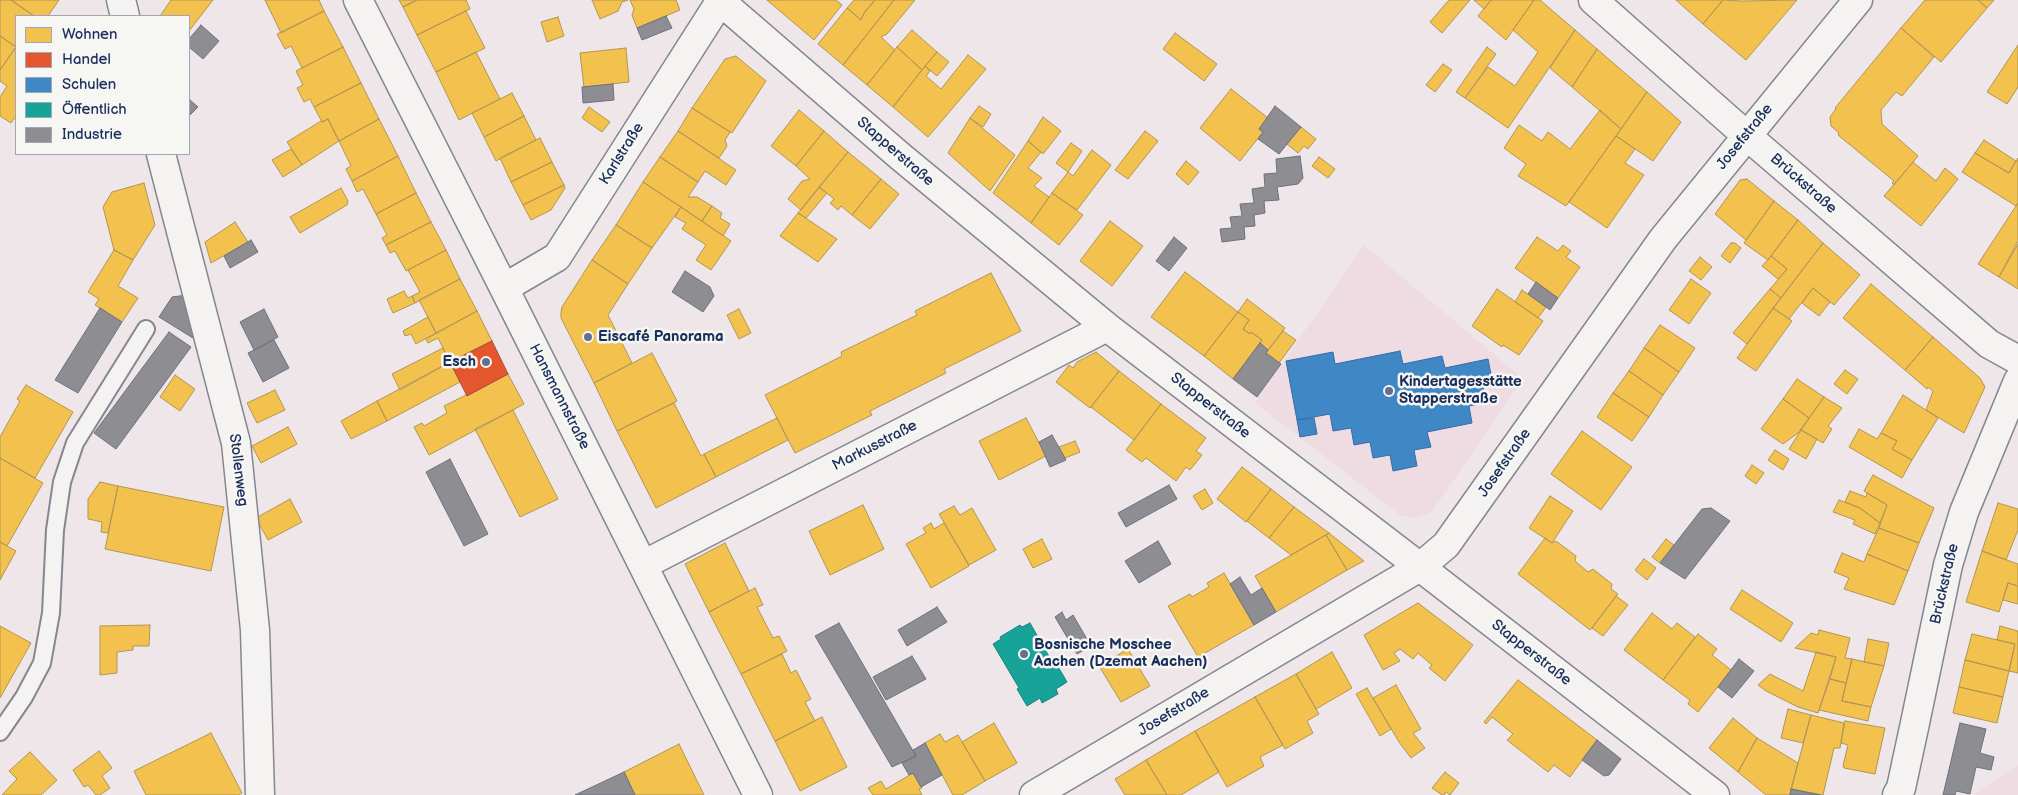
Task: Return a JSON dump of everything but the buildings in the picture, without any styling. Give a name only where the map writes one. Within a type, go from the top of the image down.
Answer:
[{"type":"street","points":[[121,0],[125,15]]},
{"type":"street","name":"Hansmannstraße","points":[[358,0],[758,795]]},
{"type":"street","name":"Karlstraße","points":[[504,288],[557,257],[720,0]]},
{"type":"street","name":"Stapperstraße","points":[[720,0],[915,169],[1107,328],[1715,795]]},
{"type":"street","name":"Brückstraße","points":[[1593,0],[1746,135],[1989,344],[2018,360]]},
{"type":"street","name":"Josefstraße","points":[[1034,795],[1420,567],[1446,545],[1663,239],[1858,0]]},
{"type":"street","name":"Stollenweg","points":[[161,155],[236,443],[255,630],[260,795]]},
{"type":"street","name":"Markusstraße","points":[[643,565],[1107,328]]},
{"type":"street","name":"Brückstraße","points":[[1897,795],[1915,723],[1948,565],[1964,512],[2018,381]]},
{"type":"lane","points":[[0,732],[24,697],[42,663],[51,613],[55,530],[62,482],[75,443],[146,329]]},
{"type":"shaded area","name":"Kindertagesstätte Stapperstraße","points":[[1364,245],[1523,379],[1431,513],[1415,518],[1400,515],[1255,403]]},
{"type":"shaded area","points":[[2018,765],[2018,795],[1972,795]]},
{"type":"place","name":"Eiscafé Panorama","points":[[588,337]]},
{"type":"place","name":"Esch","points":[[486,362]]},
{"type":"place","name":"Kindertagesstätte Stapperstraße","points":[[1389,391]]},
{"type":"place","name":"Bosnische Moschee Aachen (Dzemat Aachen)","points":[[1024,654]]}]
